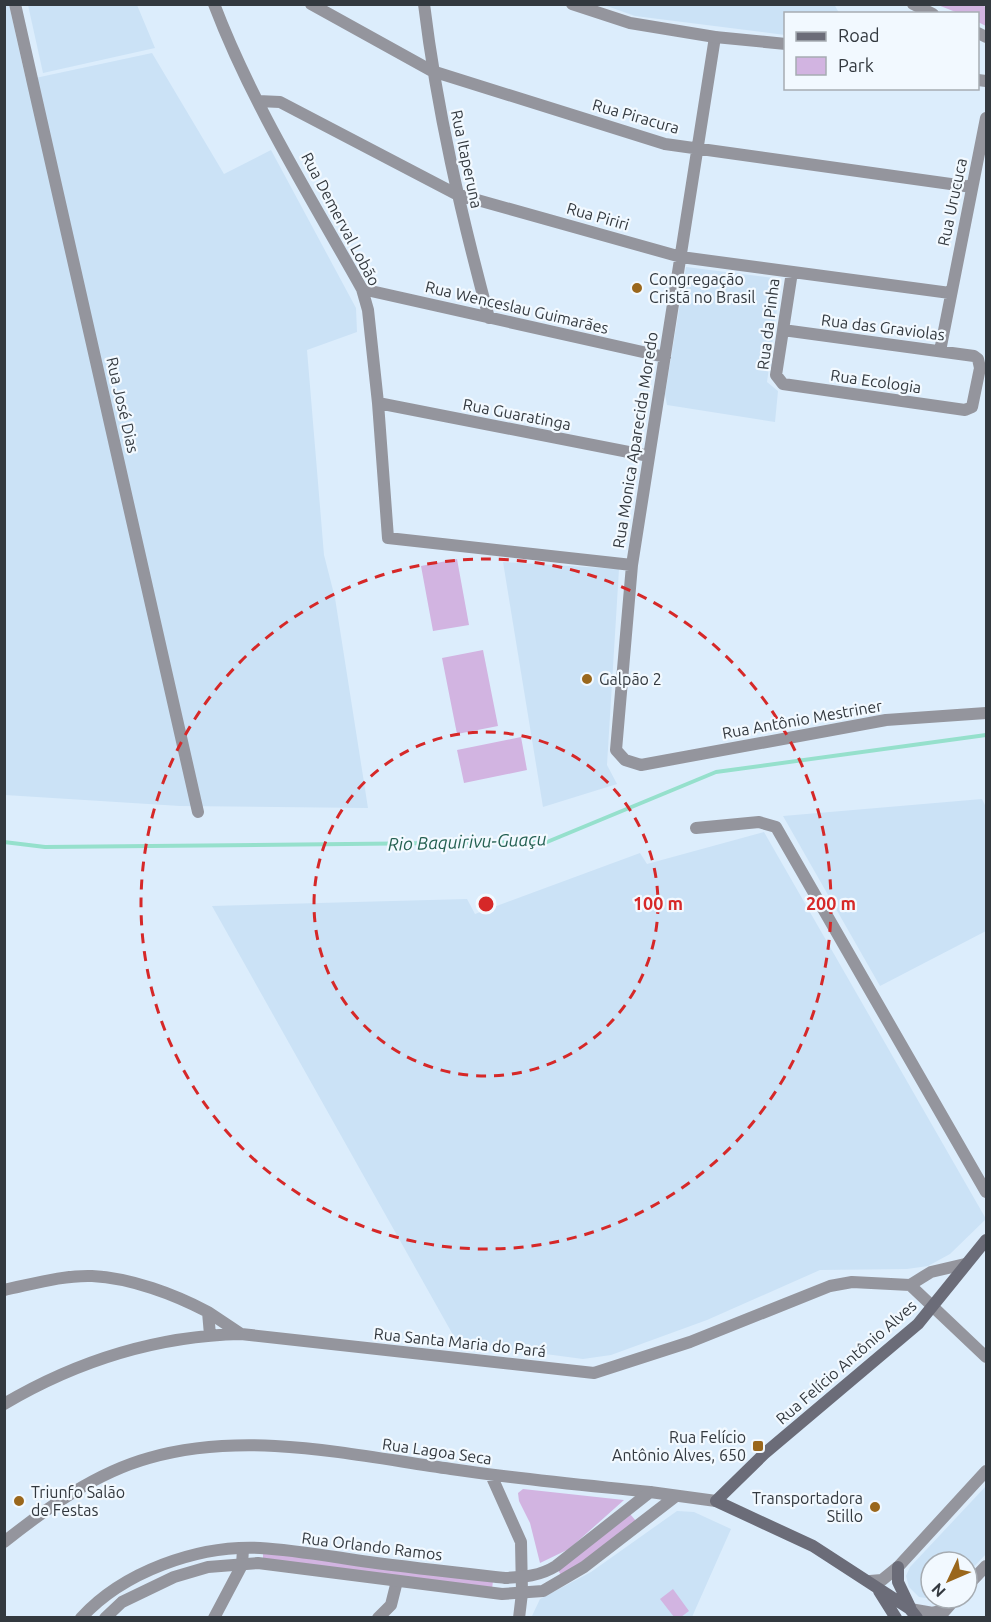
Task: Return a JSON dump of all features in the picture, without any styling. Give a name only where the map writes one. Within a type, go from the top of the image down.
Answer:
[{"type":"main road","name":"Rua Felício Antônio Alves","points":[[716,1501],[764,1454],[933,1309],[965,1264],[987,1240]]},
{"type":"main road","name":"Rua Lagoa Seca","points":[[716,1501],[813,1546],[870,1581],[914,1613]]},
{"type":"main road","points":[[898,1567],[898,1582],[914,1613]]},
{"type":"main road","points":[[870,1581],[887,1601],[896,1617]]},
{"type":"street","name":"Rua José Dias","points":[[15,4],[198,813]]},
{"type":"street","name":"Rua Demerval Lobão","points":[[214,4],[229,44],[258,101],[362,289],[368,310],[378,403],[388,538],[632,565]]},
{"type":"street","name":"Rua Piracura","points":[[311,4],[432,71],[665,144],[972,187]]},
{"type":"street","name":"Rua Itaperuna","points":[[424,4],[432,71],[456,194],[489,318]]},
{"type":"street","points":[[572,4],[630,23],[715,37],[784,44]]},
{"type":"street","points":[[913,4],[929,12]]},
{"type":"street","name":"Rua Monica Aparecida Moredo","points":[[625,760],[616,750],[632,565],[715,37]]},
{"type":"street","name":"Rua Piriri","points":[[258,101],[280,102],[456,194],[681,257],[950,293]]},
{"type":"street","name":"Rua Urucuca","points":[[940,351],[987,118]]},
{"type":"street","name":"Rua da Pinha","points":[[778,381],[776,375],[792,272]]},
{"type":"street","name":"Rua Wenceslau Guimarães","points":[[362,289],[665,357]]},
{"type":"street","name":"Rua das Graviolas","points":[[783,330],[940,351],[978,359],[980,368],[970,409]]},
{"type":"street","name":"Rua Ecologia","points":[[778,381],[783,384],[970,409]]},
{"type":"street","name":"Rua Guaratinga","points":[[378,403],[649,456]]},
{"type":"street","name":"Rua Antônio Mestriner","points":[[625,760],[641,765],[886,720],[987,713]]},
{"type":"street","points":[[696,828],[759,822],[776,827],[987,1192]]},
{"type":"street","points":[[965,1264],[931,1272],[910,1286],[987,1357]]},
{"type":"street","points":[[4,1290],[62,1278],[93,1276],[179,1297],[208,1312],[241,1334]]},
{"type":"street","name":"Rua Santa Maria do Pará","points":[[4,1404],[69,1370],[121,1352],[183,1338],[210,1335],[241,1334],[594,1373],[690,1342],[830,1286],[852,1282],[910,1286]]},
{"type":"street","points":[[208,1312],[210,1335]]},
{"type":"street","name":"Rua Lagoa Seca","points":[[4,1542],[70,1494],[110,1474],[146,1458],[212,1445],[290,1447],[491,1475],[716,1501]]},
{"type":"street","points":[[870,1581],[882,1580],[898,1567],[986,1473]]},
{"type":"street","points":[[491,1475],[518,1529],[522,1552],[522,1593],[519,1617]]},
{"type":"street","name":"Rua Orlando Ramos","points":[[81,1617],[108,1592],[125,1581],[181,1559],[243,1549],[260,1548],[506,1578],[543,1574],[650,1492]]},
{"type":"street","name":"Rua Orlando Ramos","points":[[105,1617],[122,1602],[174,1577],[208,1567],[258,1563],[502,1594],[543,1591],[564,1581],[676,1496]]},
{"type":"street","points":[[214,1617],[242,1565],[243,1549]]},
{"type":"street","points":[[378,1617],[391,1605],[397,1581]]},
{"type":"street","points":[[914,1613],[942,1613]]},
{"type":"shaded area","points":[[834,4],[838,12],[784,12],[784,35],[635,16],[604,5]]},
{"type":"shaded area","points":[[4,5],[9,5],[26,80],[152,53],[224,174],[271,150],[356,308],[357,332],[307,350],[324,555],[335,598],[368,808],[180,806],[5,795]]},
{"type":"shaded area","points":[[28,5],[137,5],[155,48],[43,73]]},
{"type":"shaded area","points":[[686,267],[781,279],[767,382],[778,391],[775,422],[667,405],[665,394]]},
{"type":"shaded area","points":[[503,562],[619,569],[607,765],[617,784],[543,807]]},
{"type":"shaded area","points":[[982,799],[986,807],[986,931],[880,986],[783,816]]},
{"type":"shaded area","points":[[764,832],[986,1219],[950,1254],[928,1266],[907,1269],[820,1270],[707,1320],[611,1355],[583,1359],[457,1342],[212,906],[467,899],[475,914],[640,853],[647,864]]},
{"type":"shaded area","points":[[986,1486],[986,1554],[979,1561],[979,1550],[926,1550]]},
{"type":"shaded area","points":[[677,1511],[694,1512],[731,1529],[692,1617],[532,1616],[540,1599],[591,1572]]},
{"type":"shaded area","points":[[919,1557],[919,1597],[909,1587],[906,1576],[910,1567]]},
{"type":"green space","points":[[938,5],[986,7],[986,26],[979,22],[979,12],[956,12]]},
{"type":"green space","points":[[457,559],[469,625],[433,631],[421,566]]},
{"type":"green space","points":[[483,650],[498,726],[457,734],[442,658]]},
{"type":"green space","points":[[521,737],[527,770],[464,783],[457,750]]},
{"type":"green space","points":[[523,1489],[624,1500],[569,1549],[540,1563],[530,1523],[519,1501],[518,1493]]},
{"type":"green space","points":[[630,1514],[636,1521],[562,1577],[558,1570]]},
{"type":"green space","points":[[263,1552],[493,1581],[492,1589],[263,1559]]},
{"type":"green space","points":[[673,1589],[689,1611],[681,1617],[674,1617],[660,1599]]},
{"type":"waterway","name":"Rio Baquirivu-Guaçu","points":[[4,842],[45,847],[547,842],[716,772],[986,735]]},
{"type":"place","name":"Congregação Cristã no Brasil","points":[[637,288]]},
{"type":"place","name":"Galpão 2","points":[[587,679]]},
{"type":"place","name":"Rua Felício Antônio Alves, 650","points":[[758,1446]]},
{"type":"place","name":"Triunfo Salão de Festas","points":[[19,1501]]},
{"type":"place","name":"Transportadora Stillo","points":[[875,1507]]}]
